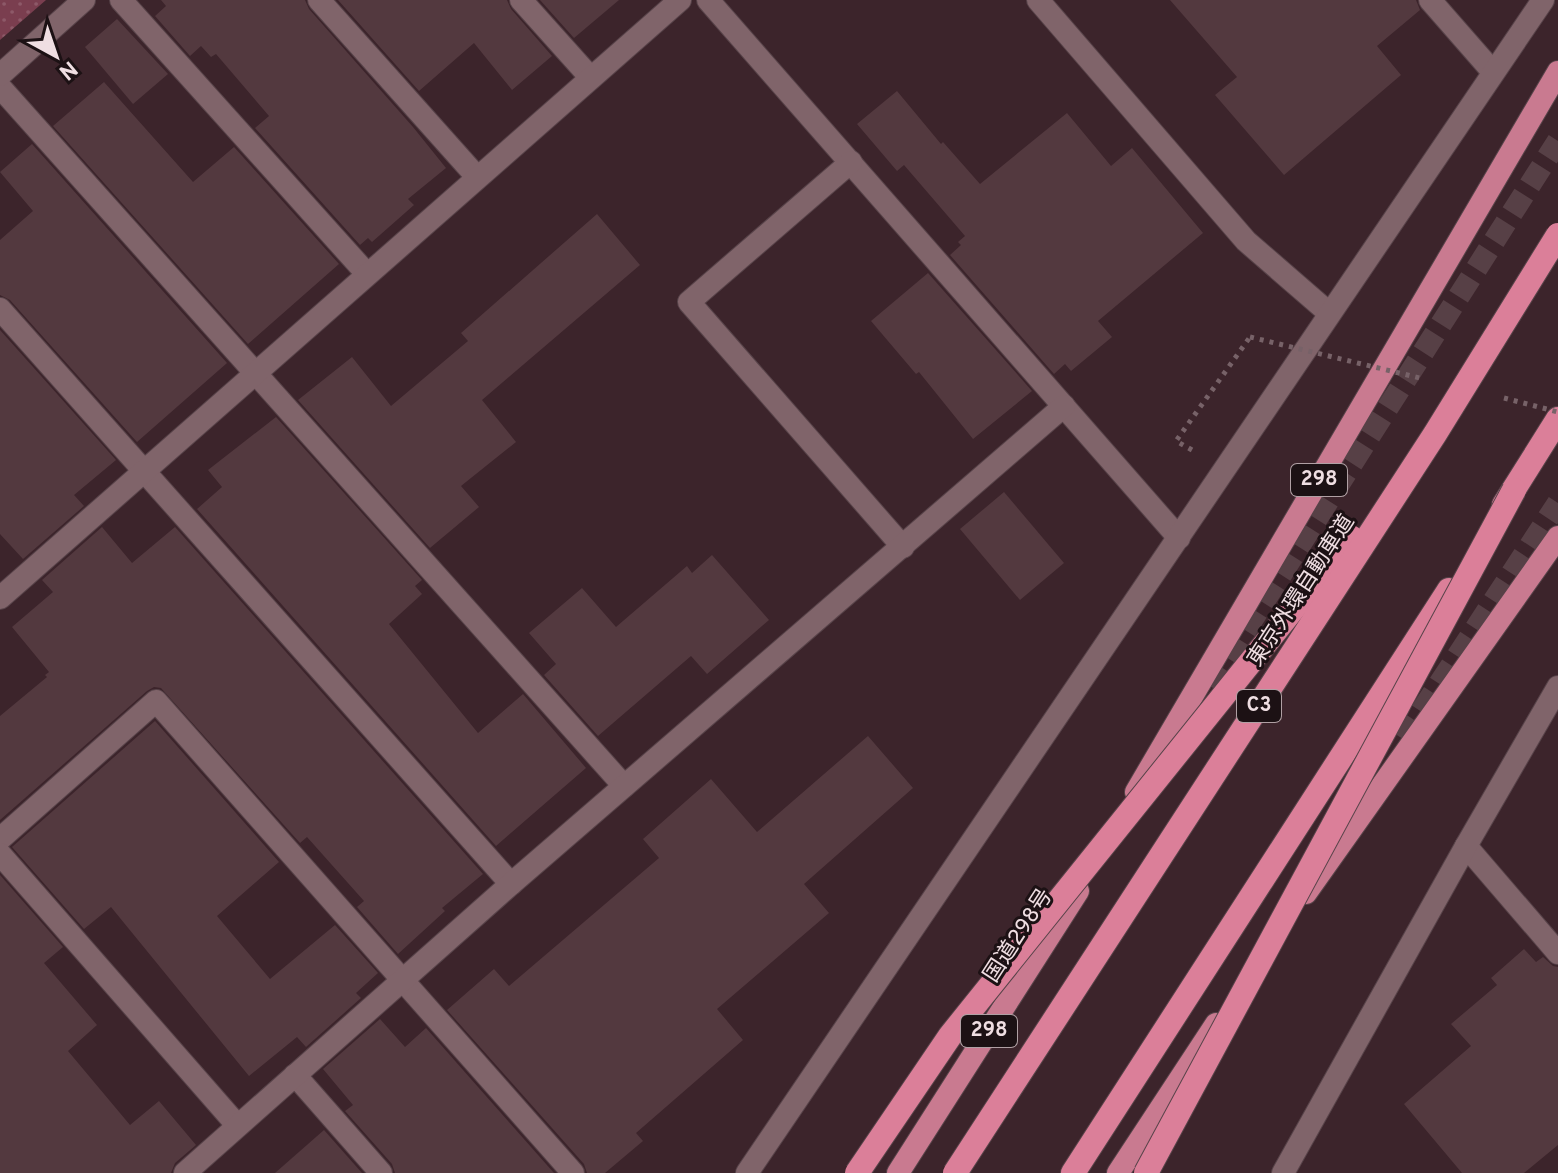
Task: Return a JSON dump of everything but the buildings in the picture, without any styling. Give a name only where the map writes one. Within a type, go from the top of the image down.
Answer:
[{"type":"highway","name":"国道298号","points":[[898,1173],[1080,889],[1558,72]]},
{"type":"highway","name":"東京外環自動車道","points":[[955,1173],[1435,434],[1558,235]]},
{"type":"highway","points":[[1073,1173],[1558,419]]},
{"type":"highway","points":[[857,1173],[950,1036],[1435,434]]},
{"type":"highway","points":[[1146,1173],[1514,490]]},
{"type":"highway","points":[[1118,1173],[1234,996],[1558,537]]},
{"type":"street","points":[[0,75],[84,0]]},
{"type":"street","points":[[121,0],[367,274]]},
{"type":"street","points":[[319,0],[477,177]]},
{"type":"street","points":[[521,0],[590,77]]},
{"type":"street","points":[[3,590],[146,470],[680,0]]},
{"type":"street","points":[[708,0],[1179,538]]},
{"type":"street","points":[[1038,0],[1246,241],[1329,313]]},
{"type":"street","points":[[1430,0],[1493,72]]},
{"type":"street","points":[[747,1173],[1543,0]]},
{"type":"street","points":[[0,87],[624,786]]},
{"type":"street","points":[[851,162],[689,302],[903,547]]},
{"type":"street","points":[[0,309],[511,884]]},
{"type":"street","points":[[185,1173],[511,884],[1064,406]]},
{"type":"street","points":[[1283,1173],[1558,687]]},
{"type":"street","points":[[0,839],[156,701],[573,1173]]},
{"type":"street","points":[[1466,846],[1558,953]]},
{"type":"street","points":[[0,854],[237,1125]]},
{"type":"street","points":[[295,1075],[381,1173]]},
{"type":"path","points":[[1197,453],[1176,441],[1250,337],[1435,382]]},
{"type":"path","points":[[1496,397],[1558,412]]},
{"type":"shaded area","points":[[0,0],[46,0],[0,40]]},
{"type":"tunnel","points":[[1210,686],[1558,141]]},
{"type":"tunnel","points":[[1403,739],[1558,503]]}]
